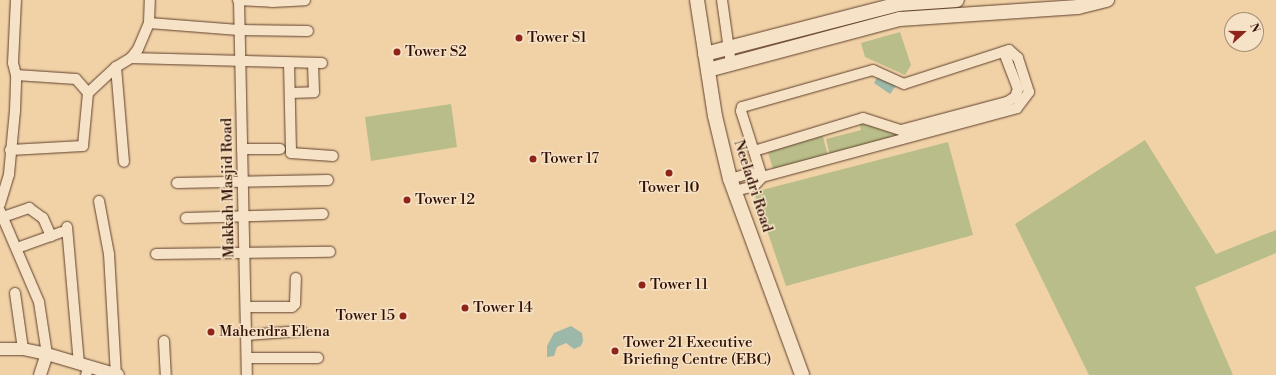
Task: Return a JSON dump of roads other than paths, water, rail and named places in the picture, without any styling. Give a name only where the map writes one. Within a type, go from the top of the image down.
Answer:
[{"type":"main road","name":"Neeladri Road","points":[[697,0],[709,53]]},
{"type":"main road","name":"Neeladri Road","points":[[705,0],[711,69],[736,184],[802,375]]},
{"type":"main road","points":[[709,53],[898,4],[957,0]]},
{"type":"main road","points":[[711,69],[900,19],[1078,7],[1107,0]]},
{"type":"main road","name":"Neeladri Road","points":[[736,184],[807,375]]},
{"type":"street","points":[[0,204],[9,174],[16,75],[13,63],[16,0]]},
{"type":"street","points":[[10,150],[83,146],[88,93],[116,67],[131,58],[144,39],[149,23],[150,0]]},
{"type":"street","points":[[238,0],[272,2],[305,0]]},
{"type":"street","name":"Makkah Masjid Road","points":[[238,0],[247,375]]},
{"type":"street","points":[[722,0],[731,64]]},
{"type":"street","points":[[149,23],[239,30],[308,31]]},
{"type":"street","points":[[736,184],[751,173],[762,177],[1017,108],[1024,101],[1029,85],[1018,58],[1013,51],[1004,52],[909,83],[900,83],[873,70],[742,107],[741,112],[762,177]]},
{"type":"street","points":[[754,151],[863,118],[901,130],[1007,102],[1015,96],[1018,89],[1004,52]]},
{"type":"street","points":[[131,58],[317,63],[314,92],[290,93]]},
{"type":"street","points":[[289,63],[291,153],[332,156]]},
{"type":"street","points":[[116,67],[124,162]]},
{"type":"street","points":[[16,75],[76,79],[88,93]]},
{"type":"street","points":[[242,149],[280,149]]},
{"type":"street","points":[[177,184],[328,180]]},
{"type":"street","points":[[0,349],[23,349],[47,354],[85,368],[117,375],[109,254],[99,201]]},
{"type":"street","points":[[40,375],[47,354],[39,302],[17,248],[2,219],[30,208],[43,218],[51,236]]},
{"type":"street","points":[[186,218],[244,215],[323,214]]},
{"type":"street","points":[[17,248],[51,236],[65,229],[85,368]]},
{"type":"street","points":[[156,254],[330,252]]},
{"type":"street","points":[[246,307],[292,307],[295,304],[296,278]]},
{"type":"street","points":[[15,293],[23,349]]},
{"type":"street","points":[[246,335],[302,332]]},
{"type":"street","points":[[164,341],[166,375]]},
{"type":"street","points":[[247,358],[318,358]]},
{"type":"place","name":"Tower S1","points":[[519,38]]},
{"type":"place","name":"Tower S2","points":[[397,52]]},
{"type":"place","name":"Tower 17","points":[[533,159]]},
{"type":"place","name":"Tower 10","points":[[669,173]]},
{"type":"place","name":"Tower 12","points":[[407,200]]},
{"type":"place","name":"Tower 11","points":[[642,285]]},
{"type":"place","name":"Tower 14","points":[[465,308]]},
{"type":"place","name":"Tower 15","points":[[403,316]]},
{"type":"place","name":"Mahendra Elena","points":[[211,332]]},
{"type":"place","name":"Tower 21 Executive Briefing Centre (EBC)","points":[[615,351]]}]
